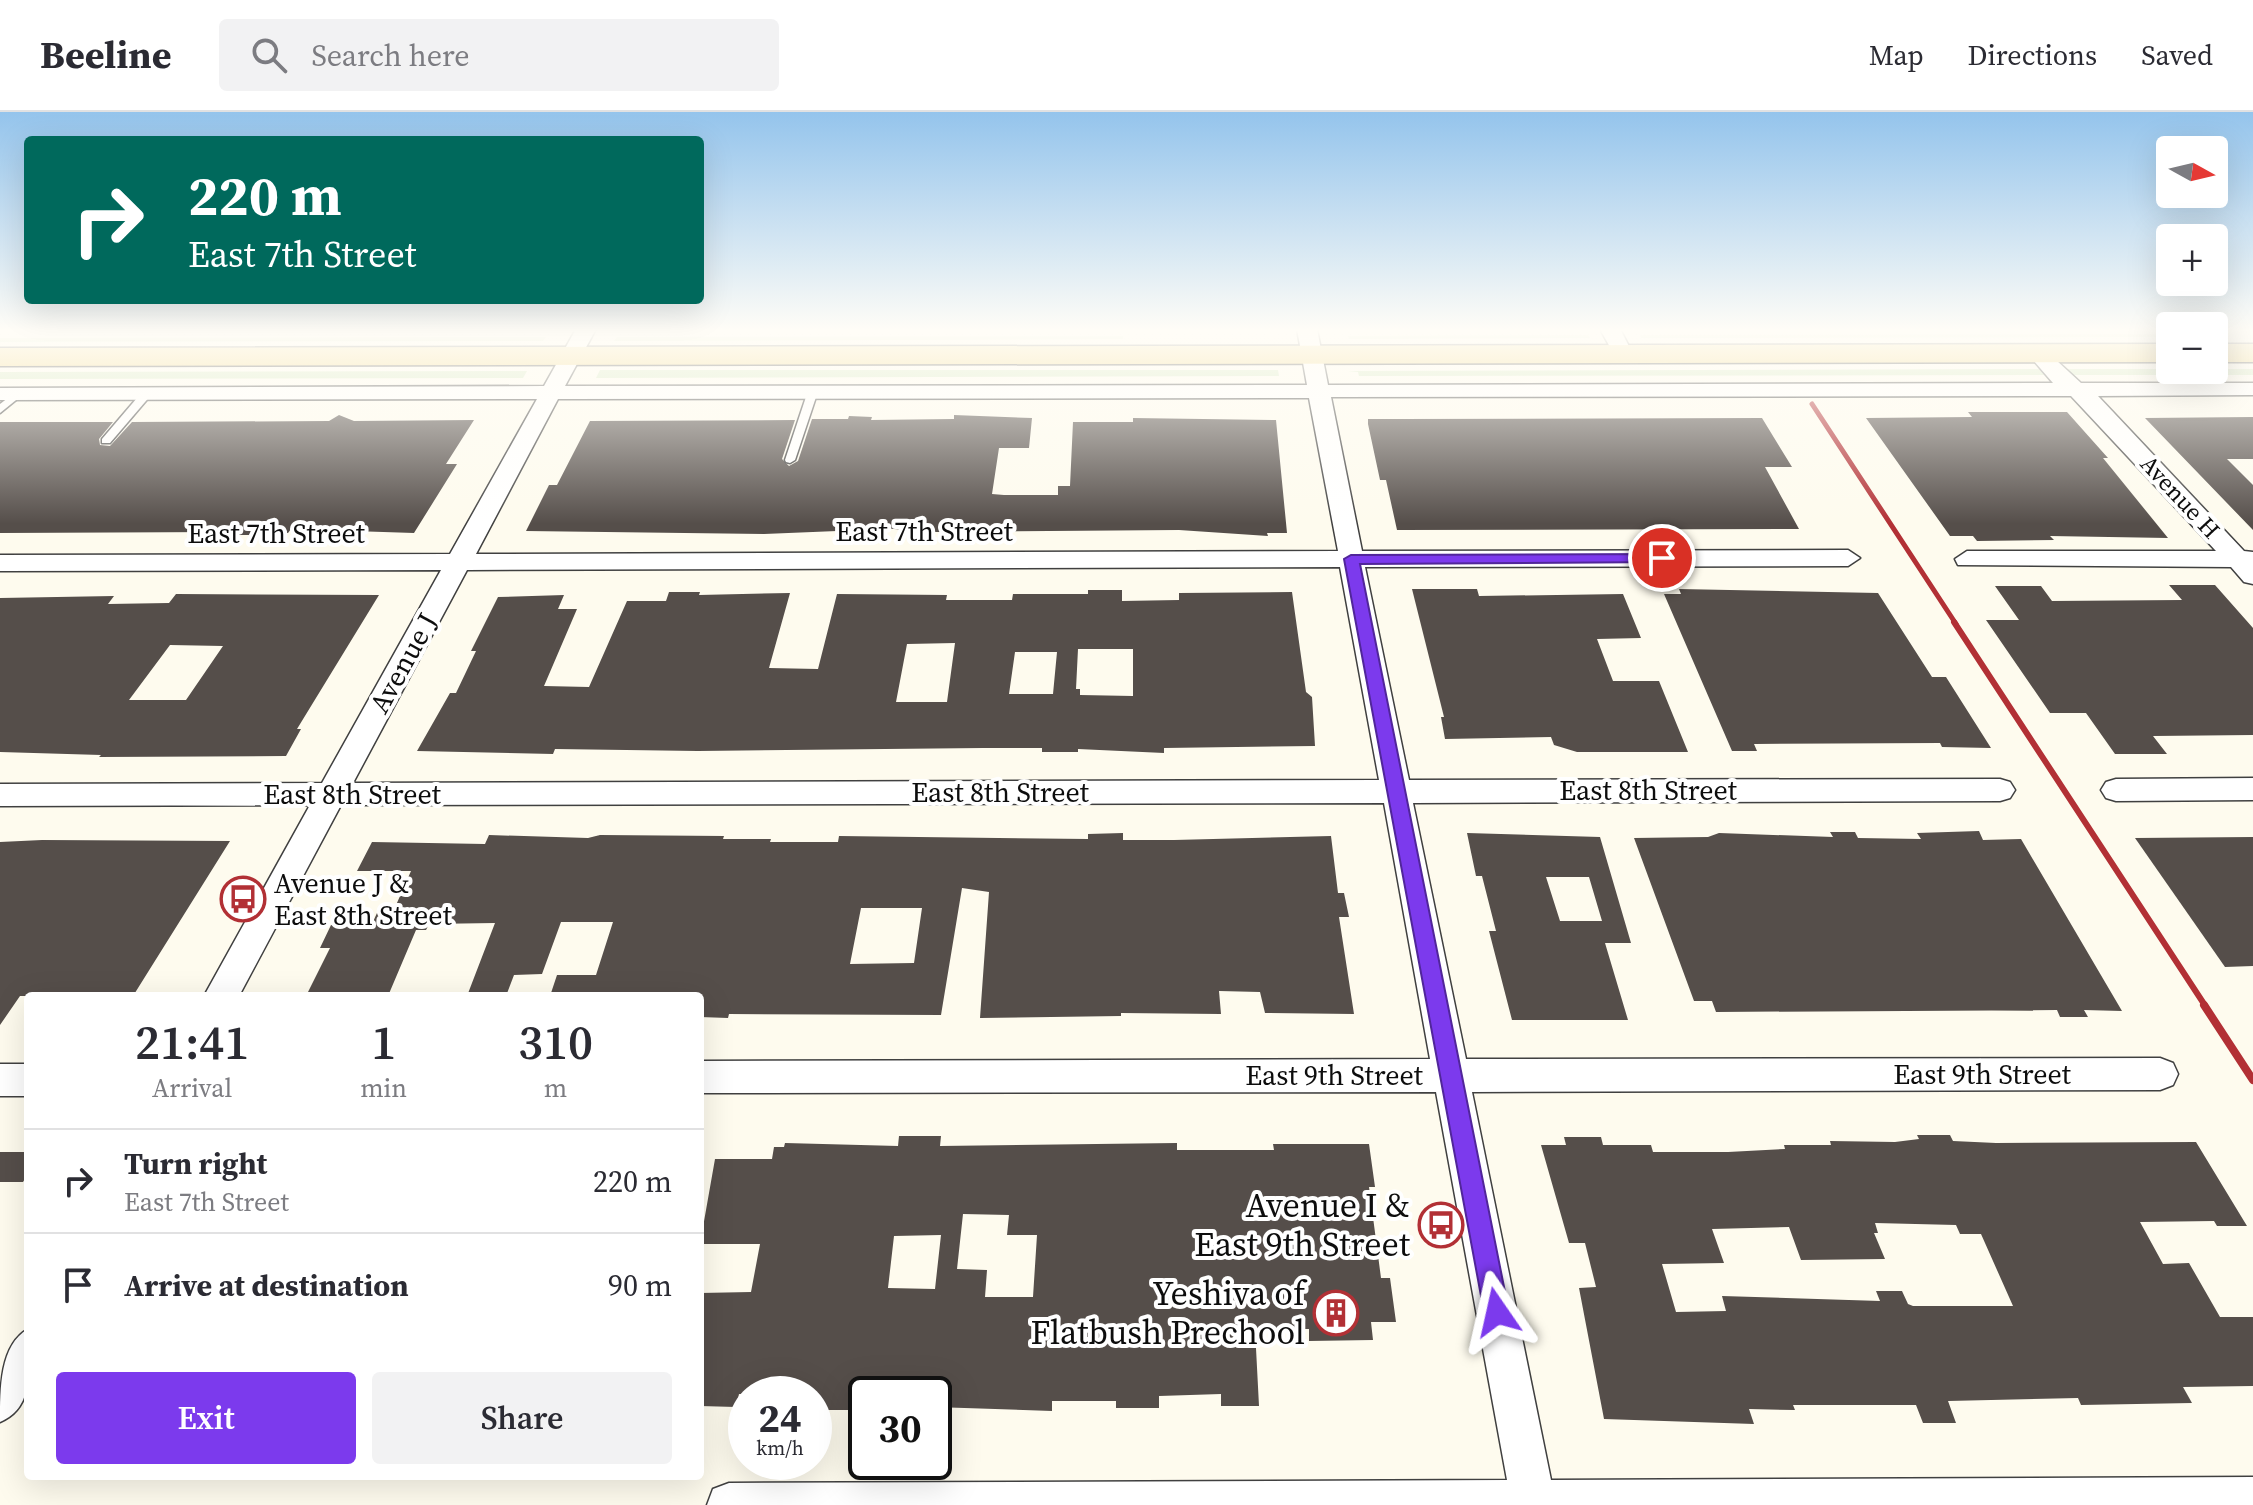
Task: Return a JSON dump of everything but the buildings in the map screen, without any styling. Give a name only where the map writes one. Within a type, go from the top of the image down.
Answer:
[{"type":"street","name":"Avenue J","points":[[223,992],[550,394]]},
{"type":"street","points":[[1319,394],[1533,1504]]},
{"type":"street","name":"Avenue H","points":[[2081,394],[2248,565]]},
{"type":"street","name":"East 7th Street","points":[[0,563],[1848,558]]},
{"type":"street","points":[[1967,559],[2248,565]]},
{"type":"street","points":[[2116,790],[2253,789]]},
{"type":"street","name":"East 8th Street","points":[[0,795],[2000,790]]},
{"type":"street","name":"East 9th Street","points":[[704,1077],[2160,1074]]},
{"type":"street","points":[[0,1080],[24,1080]]},
{"type":"street","points":[[0,1401],[24,1357]]},
{"type":"street","points":[[729,1505],[2253,1499]]},
{"type":"lane","points":[[106,441],[146,394]]},
{"type":"lane","points":[[790,460],[812,394]]},
{"type":"railway","points":[[1812,404],[1956,624]]},
{"type":"railway","points":[[1954,622],[2206,1007]]},
{"type":"railway","points":[[2204,1005],[2253,1080]]},
{"type":"place","name":"Avenue J & East 8th Street","points":[[243,899]]},
{"type":"place","name":"Avenue I & East 9th Street","points":[[1441,1225]]},
{"type":"place","name":"Yeshiva of Flatbush Prechool","points":[[1336,1313]]},
{"type":"route","points":[[1497,1312],[1351,559],[1662,558]]}]
